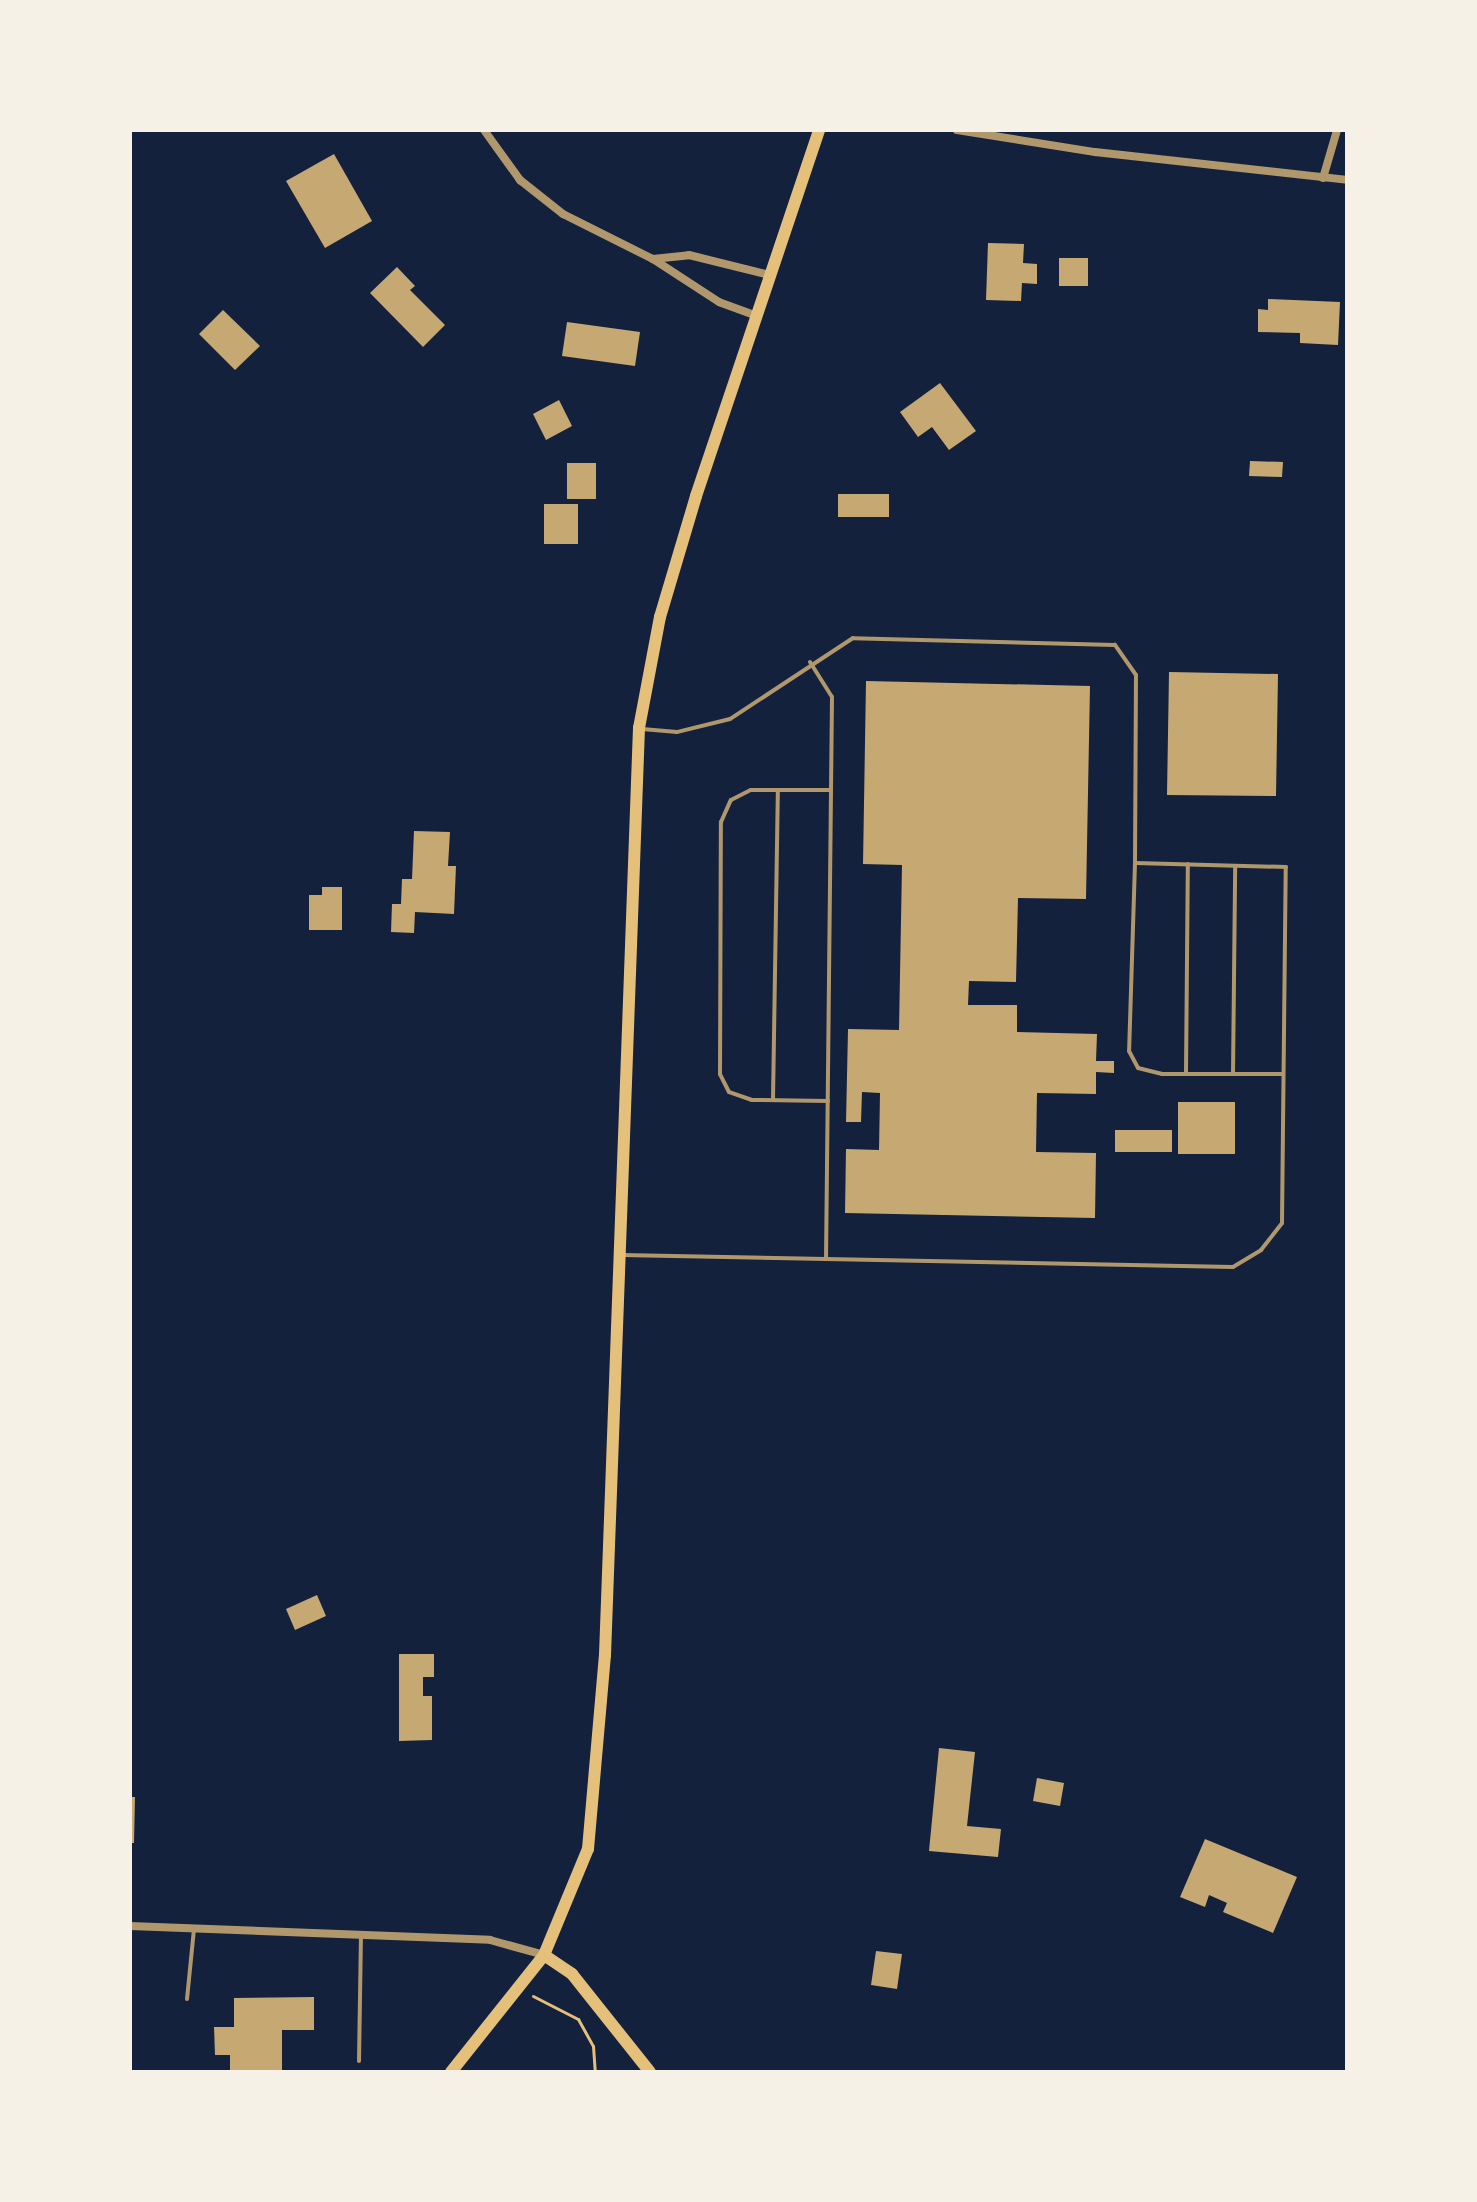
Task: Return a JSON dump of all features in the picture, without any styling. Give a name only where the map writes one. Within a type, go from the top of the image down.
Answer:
[{"type":"main road","points":[[451,2072],[544,1955],[588,1849],[600,1761],[639,728],[660,617],[819,130]]},
{"type":"main road","points":[[544,1955],[572,1974],[650,2072]]},
{"type":"street","points":[[484,130],[520,180],[563,214],[653,259],[707,296],[757,316]]},
{"type":"street","points":[[957,130],[1347,180]]},
{"type":"street","points":[[1323,178],[1337,130]]},
{"type":"street","points":[[653,259],[689,255],[770,275]]},
{"type":"street","points":[[130,1926],[490,1940],[544,1955]]},
{"type":"lane","points":[[639,728],[677,732],[730,719],[810,662],[853,638],[1115,645],[1136,675],[1135,863],[1129,1051],[1138,1068],[1186,1074],[1283,1074]]},
{"type":"lane","points":[[810,662],[832,697],[826,1259]]},
{"type":"lane","points":[[828,1101],[773,1100],[729,1092],[720,1074],[721,822],[731,800],[751,790],[831,790]]},
{"type":"lane","points":[[773,1100],[778,790]]},
{"type":"lane","points":[[620,1255],[1233,1267],[1261,1250],[1282,1223],[1286,867],[1135,863]]},
{"type":"lane","points":[[1186,1074],[1188,864]]},
{"type":"lane","points":[[1233,1074],[1235,866]]},
{"type":"lane","points":[[187,1999],[194,1929]]},
{"type":"lane","points":[[359,2061],[361,1936]]},
{"type":"path","points":[[520,1987],[578,2019],[593,2046],[595,2072]]},
{"type":"building","points":[[334,154],[372,221],[325,248],[286,181]]},
{"type":"building","points":[[988,243],[1024,244],[1023,263],[1037,264],[1037,284],[1022,283],[1021,301],[986,300]]},
{"type":"building","points":[[1059,258],[1088,258],[1088,286],[1059,286]]},
{"type":"building","points":[[397,267],[415,286],[410,290],[445,325],[423,347],[370,293]]},
{"type":"building","points":[[1268,299],[1340,302],[1338,345],[1300,343],[1300,333],[1258,332],[1258,309],[1268,310]]},
{"type":"building","points":[[223,310],[260,346],[235,370],[199,334]]},
{"type":"building","points":[[567,322],[640,332],[635,366],[562,356]]},
{"type":"building","points":[[940,383],[976,431],[949,450],[932,427],[918,437],[900,412]]},
{"type":"building","points":[[559,400],[572,426],[546,440],[533,414]]},
{"type":"building","points":[[1250,461],[1283,462],[1282,477],[1249,476]]},
{"type":"building","points":[[567,463],[596,463],[596,499],[567,499]]},
{"type":"building","points":[[838,494],[889,494],[889,517],[838,517]]},
{"type":"building","points":[[544,504],[578,504],[578,544],[544,544]]},
{"type":"building","points":[[1169,672],[1278,674],[1276,796],[1167,795]]},
{"type":"building","points":[[866,681],[1090,686],[1086,899],[1018,898],[1016,982],[969,981],[968,1005],[1017,1005],[1017,1032],[1097,1034],[1096,1061],[1114,1061],[1114,1073],[1096,1072],[1096,1094],[1037,1093],[1036,1152],[1096,1153],[1095,1218],[845,1213],[846,1149],[879,1150],[880,1093],[862,1092],[861,1122],[846,1122],[848,1029],[899,1030],[902,865],[863,864]]},
{"type":"building","points":[[414,831],[450,832],[448,866],[456,866],[454,914],[415,912],[414,933],[391,932],[392,904],[401,904],[402,879],[412,879]]},
{"type":"building","points":[[322,887],[342,887],[342,930],[309,930],[309,895],[322,895]]},
{"type":"building","points":[[1178,1102],[1235,1102],[1235,1154],[1178,1154]]},
{"type":"building","points":[[1115,1130],[1172,1130],[1172,1152],[1115,1152]]},
{"type":"building","points":[[317,1595],[326,1616],[295,1630],[286,1609]]},
{"type":"building","points":[[399,1654],[434,1654],[434,1677],[423,1677],[423,1696],[432,1696],[432,1740],[399,1741]]},
{"type":"building","points":[[939,1748],[975,1752],[967,1826],[1001,1829],[998,1857],[929,1851]]},
{"type":"building","points":[[1037,1778],[1064,1783],[1060,1806],[1033,1801]]},
{"type":"building","points":[[130,1797],[135,1797],[134,1843],[130,1843]]},
{"type":"building","points":[[1205,1839],[1297,1877],[1273,1933],[1223,1912],[1227,1903],[1209,1895],[1205,1907],[1180,1897]]},
{"type":"building","points":[[876,1951],[902,1954],[897,1989],[871,1985]]},
{"type":"building","points":[[314,1997],[314,2030],[282,2030],[282,2072],[230,2072],[230,2055],[215,2055],[214,2027],[234,2027],[234,1998]]}]
